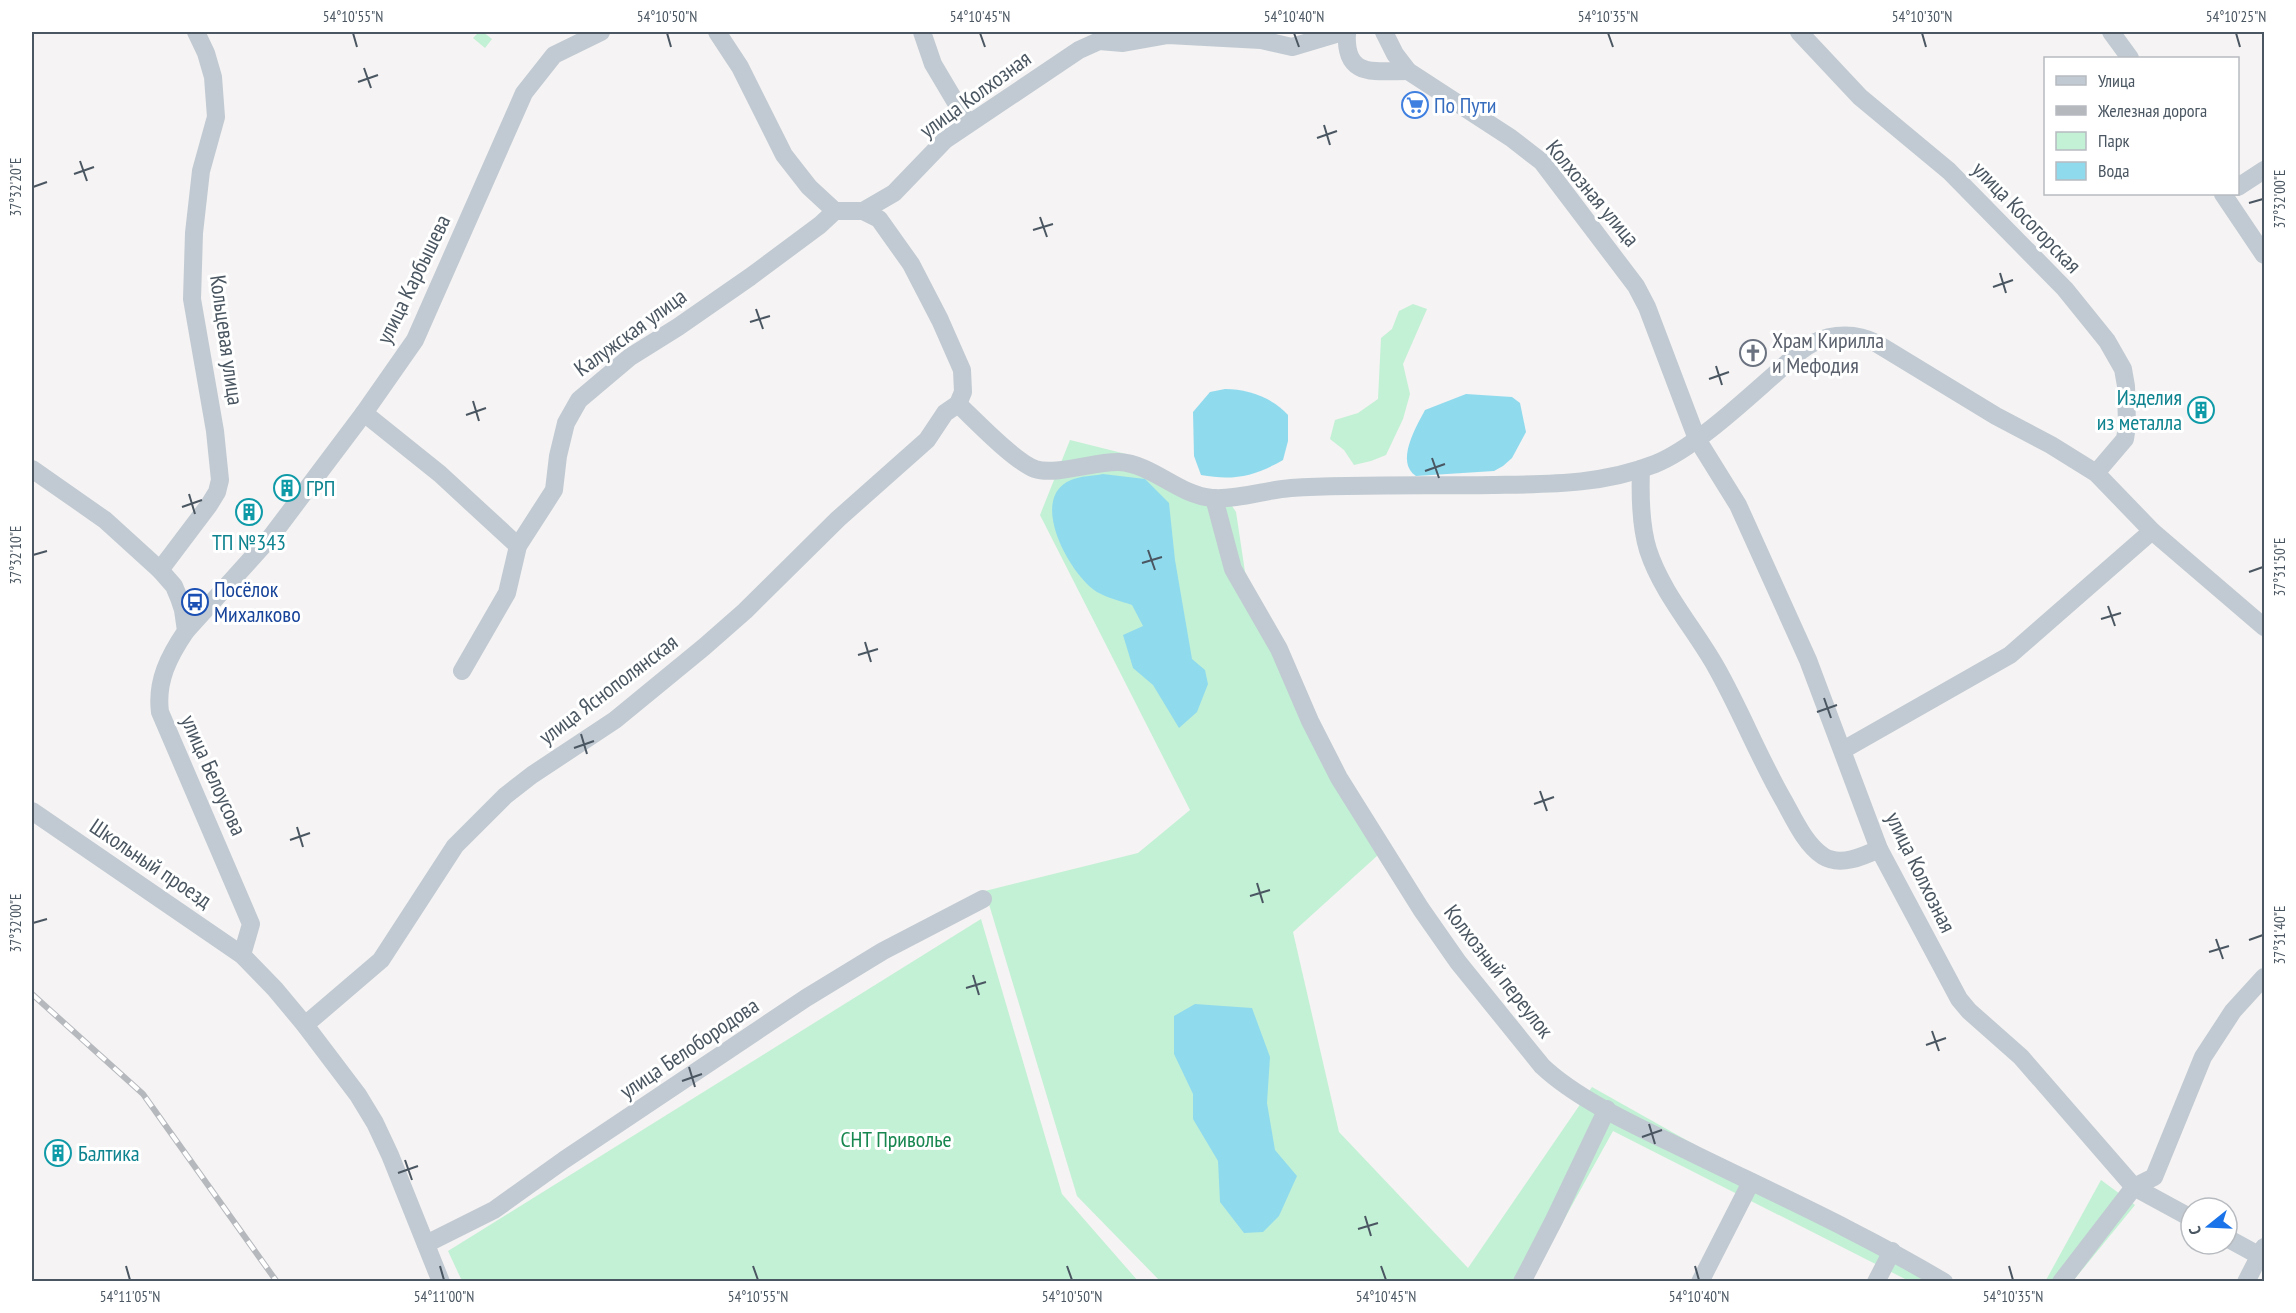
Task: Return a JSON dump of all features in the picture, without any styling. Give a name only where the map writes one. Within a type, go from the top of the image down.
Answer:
[{"type":"street","name":"Кольцевая улица","points":[[160,570],[209,505],[220,480],[215,431],[192,299],[194,233],[201,171],[216,117],[213,77],[206,53],[196,32]]},
{"type":"street","name":"улица Карбышева","points":[[186,632],[270,538],[364,413],[415,340],[524,93],[554,55],[601,32]]},
{"type":"street","points":[[717,32],[740,67],[784,155],[802,179],[835,211],[863,212],[882,222],[911,264],[940,320],[963,375],[963,392],[958,404],[1018,458],[1034,468],[1046,471],[1114,462],[1128,463],[1197,496],[1214,498],[1230,498],[1290,488],[1565,484],[1613,478],[1670,457],[1697,439],[1799,351],[1813,343],[1847,335],[1868,339],[1996,417],[2051,445],[2096,473],[2152,531],[2265,627]]},
{"type":"street","points":[[922,32],[933,64],[968,123]]},
{"type":"street","points":[[1344,32],[1348,56],[1356,72],[1408,70]]},
{"type":"street","name":"улица Колхозная","points":[[863,212],[894,193],[945,140],[968,123],[1078,50],[1094,42],[1123,43],[1160,36],[1192,35],[1261,40],[1292,48],[1344,32]]},
{"type":"street","name":"Колхозная улица","points":[[1384,32],[1395,54],[1408,70],[1511,138],[1542,162],[1636,286],[1647,307],[1697,439]]},
{"type":"street","name":"улица Косогорская","points":[[1799,32],[1860,97],[1949,171],[2065,290],[2107,340],[2122,369],[2126,386],[2127,426],[2125,439],[2096,473]]},
{"type":"street","points":[[2111,32],[2129,57]]},
{"type":"street","points":[[2239,185],[2265,170]]},
{"type":"street","points":[[2230,195],[2265,255]]},
{"type":"street","name":"Калужская улица","points":[[462,671],[507,593],[518,546],[554,490],[558,456],[566,423],[584,393],[630,357],[750,277],[820,225],[835,211]]},
{"type":"street","name":"улица Яснополянская","points":[[305,1025],[381,960],[455,846],[504,796],[615,720],[712,640],[745,611],[837,520],[927,440],[945,413],[958,404]]},
{"type":"street","points":[[364,413],[440,474],[518,546]]},
{"type":"street","name":"улица Колхозная","points":[[1697,439],[1732,495],[1748,526],[1808,660],[1879,849],[1963,1005],[2021,1057],[2134,1187],[2179,1211]]},
{"type":"street","points":[[32,469],[105,520],[160,570],[174,586],[180,598],[186,632]]},
{"type":"street","points":[[1641,469],[1643,526],[1652,560],[1678,610],[1718,670],[1748,727],[1770,777],[1798,826],[1814,847],[1829,859],[1862,857],[1879,849]]},
{"type":"street","name":"Колхозный переулок","points":[[1214,498],[1233,569],[1279,649],[1310,721],[1339,778],[1410,892],[1458,962],[1542,1066],[1557,1080],[1606,1109],[1892,1251],[1944,1281]]},
{"type":"street","points":[[1843,750],[2010,655],[2152,531]]},
{"type":"street","name":"улица Белоусова","points":[[186,632],[172,652],[164,673],[160,689],[160,712],[251,924],[242,955]]},
{"type":"street","name":"Школьный проезд","points":[[32,811],[242,955],[305,1025],[358,1095],[375,1123],[441,1281]]},
{"type":"street","name":"улица Белобородова","points":[[426,1244],[494,1210],[564,1160],[806,998],[883,951],[983,899]]},
{"type":"street","points":[[2061,1281],[2134,1187],[2149,1182],[2154,1177],[2203,1057],[2233,1011],[2265,977]]},
{"type":"street","points":[[1522,1281],[1554,1220],[1606,1109]]},
{"type":"street","points":[[1700,1281],[1751,1182]]},
{"type":"street","points":[[2239,1242],[2262,1251],[2246,1281]]},
{"type":"street","points":[[1876,1281],[1892,1251]]},
{"type":"green space","points":[[479,32],[483,32],[492,39],[485,48],[473,38]]},
{"type":"green space","points":[[1413,304],[1427,309],[1403,364],[1410,394],[1403,419],[1386,455],[1354,465],[1344,450],[1330,439],[1335,420],[1358,413],[1378,399],[1381,338],[1392,329],[1399,311]]},
{"type":"green space","points":[[1070,440],[1126,454],[1196,503],[1221,489],[1236,512],[1245,572],[1343,773],[1388,846],[1293,932],[1339,1132],[1468,1268],[1592,1087],[1752,1177],[1926,1281],[1909,1281],[1613,1131],[1530,1281],[1160,1281],[1077,1196],[985,891],[1138,853],[1190,810],[1040,515]]},
{"type":"green space","name":"СНТ Приволье","points":[[981,919],[1062,1194],[1138,1281],[462,1281],[448,1251]]},
{"type":"green space","points":[[2101,1180],[2135,1205],[2073,1281],[2045,1282]]},
{"type":"water","points":[[1225,389],[1242,391],[1268,399],[1288,415],[1288,441],[1283,460],[1244,476],[1201,475],[1194,456],[1193,412],[1210,392]]},
{"type":"water","points":[[1466,394],[1512,397],[1520,403],[1526,432],[1512,458],[1494,471],[1416,476],[1410,470],[1407,453],[1425,410]]},
{"type":"water","points":[[1103,474],[1145,479],[1169,503],[1175,560],[1192,659],[1205,670],[1208,684],[1197,712],[1179,728],[1153,685],[1133,668],[1123,635],[1143,626],[1132,605],[1101,594],[1086,583],[1065,554],[1057,536],[1053,519],[1053,503],[1058,489],[1071,480]]},
{"type":"water","points":[[1195,1004],[1252,1008],[1270,1057],[1267,1103],[1275,1150],[1297,1176],[1279,1216],[1263,1232],[1244,1233],[1220,1202],[1218,1161],[1193,1119],[1193,1094],[1174,1054],[1174,1016]]},
{"type":"railway","points":[[32,994],[143,1094],[277,1282]]},
{"type":"place","name":"По Пути","points":[[1415,105]]},
{"type":"place","name":"Храм Кирилла и Мефодия","points":[[1753,353]]},
{"type":"place","name":"Изделия из металла","points":[[2201,410]]},
{"type":"place","name":"ГРП","points":[[287,488]]},
{"type":"place","name":"ТП №343","points":[[249,512]]},
{"type":"place","name":"Посёлок Михалково","points":[[195,602]]},
{"type":"place","name":"Балтика","points":[[58,1153]]}]
